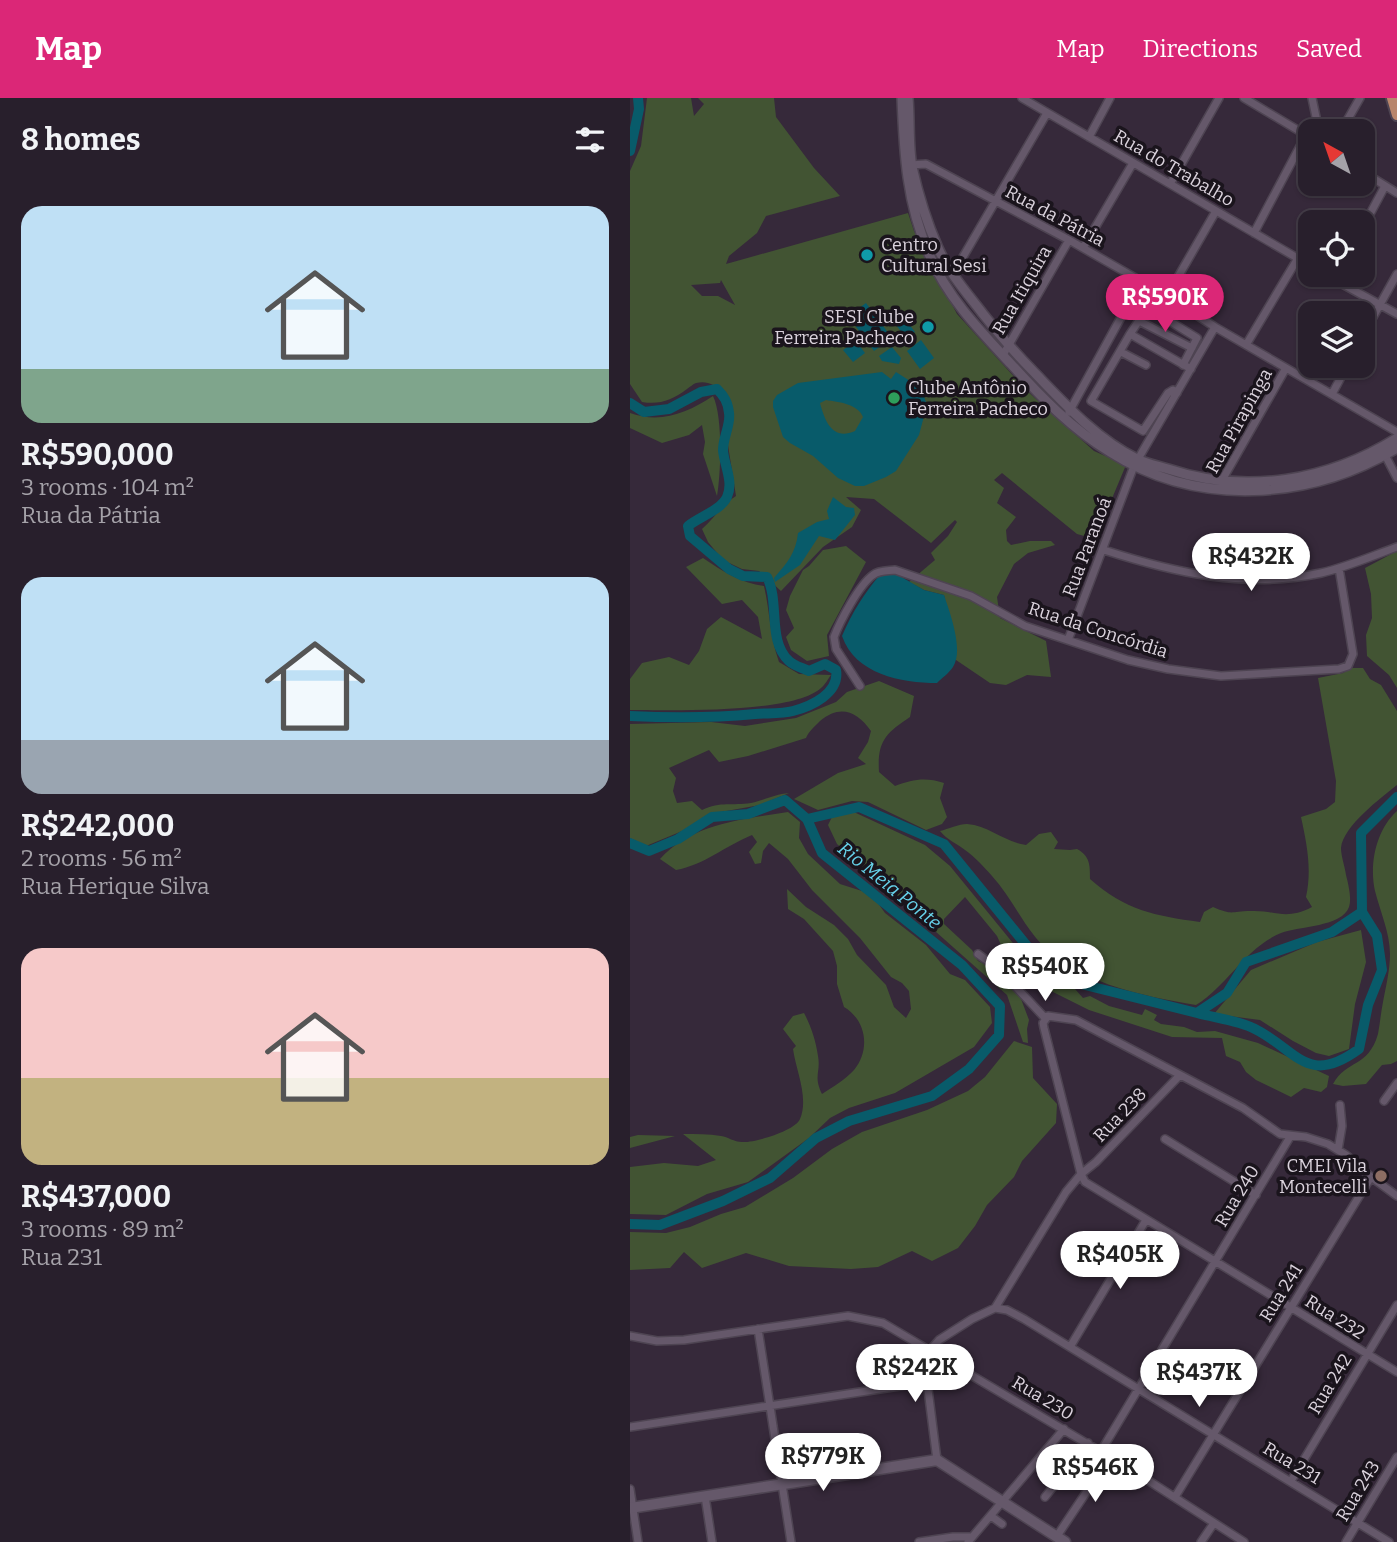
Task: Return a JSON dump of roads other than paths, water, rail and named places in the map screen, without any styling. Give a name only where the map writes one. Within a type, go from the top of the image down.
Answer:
[{"type":"main road","points":[[1392,98],[1397,115]]},
{"type":"main road","points":[[631,1508],[937,1460],[1061,1539]]},
{"type":"street","points":[[902,98],[914,211],[928,253],[945,286],[1016,370],[1064,418],[1109,452],[1136,463],[1220,486],[1265,491],[1318,482],[1341,475],[1397,448]]},
{"type":"street","points":[[908,98],[909,165],[928,223],[953,274],[1008,346],[1071,410],[1136,463]]},
{"type":"street","name":"Rua do Trabalho","points":[[1022,98],[1298,258]]},
{"type":"street","points":[[1089,137],[1110,98]]},
{"type":"street","points":[[1170,184],[1219,98]]},
{"type":"street","points":[[1244,98],[1298,131]]},
{"type":"street","points":[[1312,98],[1316,119]]},
{"type":"street","points":[[1347,119],[1360,98]]},
{"type":"street","points":[[953,274],[1047,113]]},
{"type":"street","points":[[1254,233],[1298,155]]},
{"type":"street","points":[[1083,248],[1133,163]]},
{"type":"street","name":"Rua da Pátria","points":[[909,165],[926,164],[1069,240],[1397,432]]},
{"type":"street","points":[[1376,180],[1397,193]]},
{"type":"street","points":[[1372,210],[1385,186]]},
{"type":"street","points":[[1167,296],[1216,211]]},
{"type":"street","name":"Rua Itiquira","points":[[1003,355],[1069,240]]},
{"type":"street","points":[[1246,345],[1298,258]]},
{"type":"street","points":[[1375,313],[1397,274]]},
{"type":"street","points":[[1064,418],[1071,410],[1141,281]]},
{"type":"street","points":[[1353,287],[1397,314]]},
{"type":"street","points":[[1177,393],[1173,390],[1168,393],[1142,430],[1091,401],[1129,334],[1146,310],[1150,309],[1196,336],[1187,367]]},
{"type":"street","points":[[1139,321],[1192,348]]},
{"type":"street","points":[[1187,367],[1215,327]]},
{"type":"street","points":[[1129,334],[1187,367]]},
{"type":"street","points":[[1121,352],[1146,365]]},
{"type":"street","points":[[1016,370],[1024,362]]},
{"type":"street","name":"Rua Paranoá","points":[[1068,640],[1136,463],[1177,393],[1187,367]]},
{"type":"street","name":"Rua Pirapinga","points":[[1220,486],[1286,368]]},
{"type":"street","points":[[1332,394],[1341,378]]},
{"type":"street","points":[[1155,414],[1162,411],[1165,413]]},
{"type":"street","points":[[1220,486],[1317,474],[1361,458],[1397,438]]},
{"type":"street","points":[[1385,455],[1397,478]]},
{"type":"street","points":[[1104,550],[1162,569],[1220,578],[1270,579],[1339,568],[1397,547]]},
{"type":"street","name":"Rua da Concórdia","points":[[860,686],[836,649],[834,638],[862,587],[873,574],[895,570],[971,596],[1025,626],[1128,660],[1182,672],[1221,676],[1339,669],[1348,666],[1353,654],[1339,568]]},
{"type":"street","points":[[978,954],[1001,971],[1045,1018],[1044,1028],[1081,1174]]},
{"type":"street","points":[[1045,1018],[1076,1020],[1243,1108],[1280,1134],[1306,1137],[1328,1144],[1397,1196]]},
{"type":"street","name":"Rua 238","points":[[995,1308],[1066,1192],[1180,1075]]},
{"type":"street","points":[[1384,1101],[1397,1083]]},
{"type":"street","points":[[1338,1150],[1342,1126],[1340,1105]]},
{"type":"street","name":"Rua 240","points":[[1101,1451],[1290,1137]]},
{"type":"street","points":[[1165,1139],[1256,1195]]},
{"type":"street","name":"Rua 232","points":[[1081,1174],[1091,1187],[1397,1372]]},
{"type":"street","name":"Rua 241","points":[[1175,1497],[1371,1177]]},
{"type":"street","points":[[1070,1347],[1146,1220]]},
{"type":"street","name":"Rua 242","points":[[1291,1481],[1313,1436],[1397,1305]]},
{"type":"street","points":[[937,1460],[925,1366],[931,1349],[939,1339],[995,1308]]},
{"type":"street","name":"Rua 231","points":[[995,1308],[1007,1310],[1024,1319],[1389,1542]]},
{"type":"street","name":"Rua 230","points":[[630,1336],[657,1341],[684,1340],[848,1316],[883,1323],[1088,1443],[1244,1542]]},
{"type":"street","points":[[758,1329],[791,1542]]},
{"type":"street","points":[[925,1366],[942,1356]]},
{"type":"street","points":[[630,1427],[926,1382]]},
{"type":"street","points":[[919,1542],[953,1537],[970,1539],[1064,1429]]},
{"type":"street","points":[[1045,1497],[1088,1443]]},
{"type":"street","points":[[1061,1539],[1110,1457]]},
{"type":"street","name":"Rua 243","points":[[1346,1542],[1397,1457]]},
{"type":"street","points":[[630,1489],[638,1542]]},
{"type":"street","points":[[705,1496],[712,1542]]},
{"type":"street","points":[[991,1516],[1002,1524]]},
{"type":"street","points":[[1201,1542],[1214,1523]]},
{"type":"water","points":[[866,303],[892,338],[874,351],[848,316]]},
{"type":"water","points":[[902,315],[915,332],[906,338],[893,321]]},
{"type":"water","points":[[921,340],[934,358],[920,369],[907,351]]},
{"type":"water","points":[[856,341],[865,353],[853,362],[843,350]]},
{"type":"water","points":[[892,347],[901,358],[899,364],[882,361],[879,356]]},
{"type":"water","points":[[882,372],[891,379],[896,372],[921,388],[927,405],[919,435],[896,471],[864,486],[855,486],[838,478],[813,456],[783,437],[773,401],[777,395],[798,383]],"holes":[[[826,400],[848,404],[861,413],[863,417],[855,431],[841,434],[831,428],[820,403]]]},
{"type":"water","points":[[833,497],[846,507],[854,508],[855,515],[835,540],[819,536],[800,565],[775,582],[774,578],[793,552],[798,533],[817,522],[829,519],[827,511]]},
{"type":"water","points":[[880,575],[898,575],[924,590],[944,595],[955,631],[957,651],[953,667],[937,683],[909,681],[881,674],[868,668],[848,649],[842,636],[859,604]]},
{"type":"waterway","points":[[630,151],[639,109],[638,98]]},
{"type":"waterway","points":[[630,403],[644,412],[669,409],[701,392],[717,389],[722,394],[728,406],[729,417],[723,450],[729,491],[720,506],[688,526],[690,536],[729,569],[743,576],[767,577],[773,598],[778,643],[791,663],[809,671],[825,664],[836,670],[834,685],[829,692],[808,706],[789,712],[708,717],[630,716]]},
{"type":"waterway","name":"Rio Meia Ponte","points":[[807,819],[859,807],[944,844],[1040,962],[1061,979],[1197,1013],[1227,993],[1246,962],[1332,932],[1362,912],[1361,833],[1397,797]]},
{"type":"waterway","name":"Rio Meia Ponte","points":[[630,843],[649,851],[678,839],[712,817],[748,814],[785,800],[807,819],[822,853],[962,965],[1000,1006],[999,1035],[969,1069],[932,1096],[849,1121],[816,1138],[770,1178],[723,1201],[660,1225],[630,1224]]},
{"type":"waterway","name":"Rio Meia Ponte","points":[[1197,1013],[1248,1026],[1303,1061],[1314,1065],[1327,1065],[1359,1049],[1368,1005],[1382,970],[1377,936],[1362,912]]},
{"type":"place","name":"Centro Cultural Sesi","points":[[867,255]]},
{"type":"place","name":"SESI Clube Ferreira Pacheco","points":[[928,327]]},
{"type":"place","name":"Clube Antônio Ferreira Pacheco","points":[[894,398]]},
{"type":"place","name":"CMEI Vila Montecelli","points":[[1381,1176]]}]
